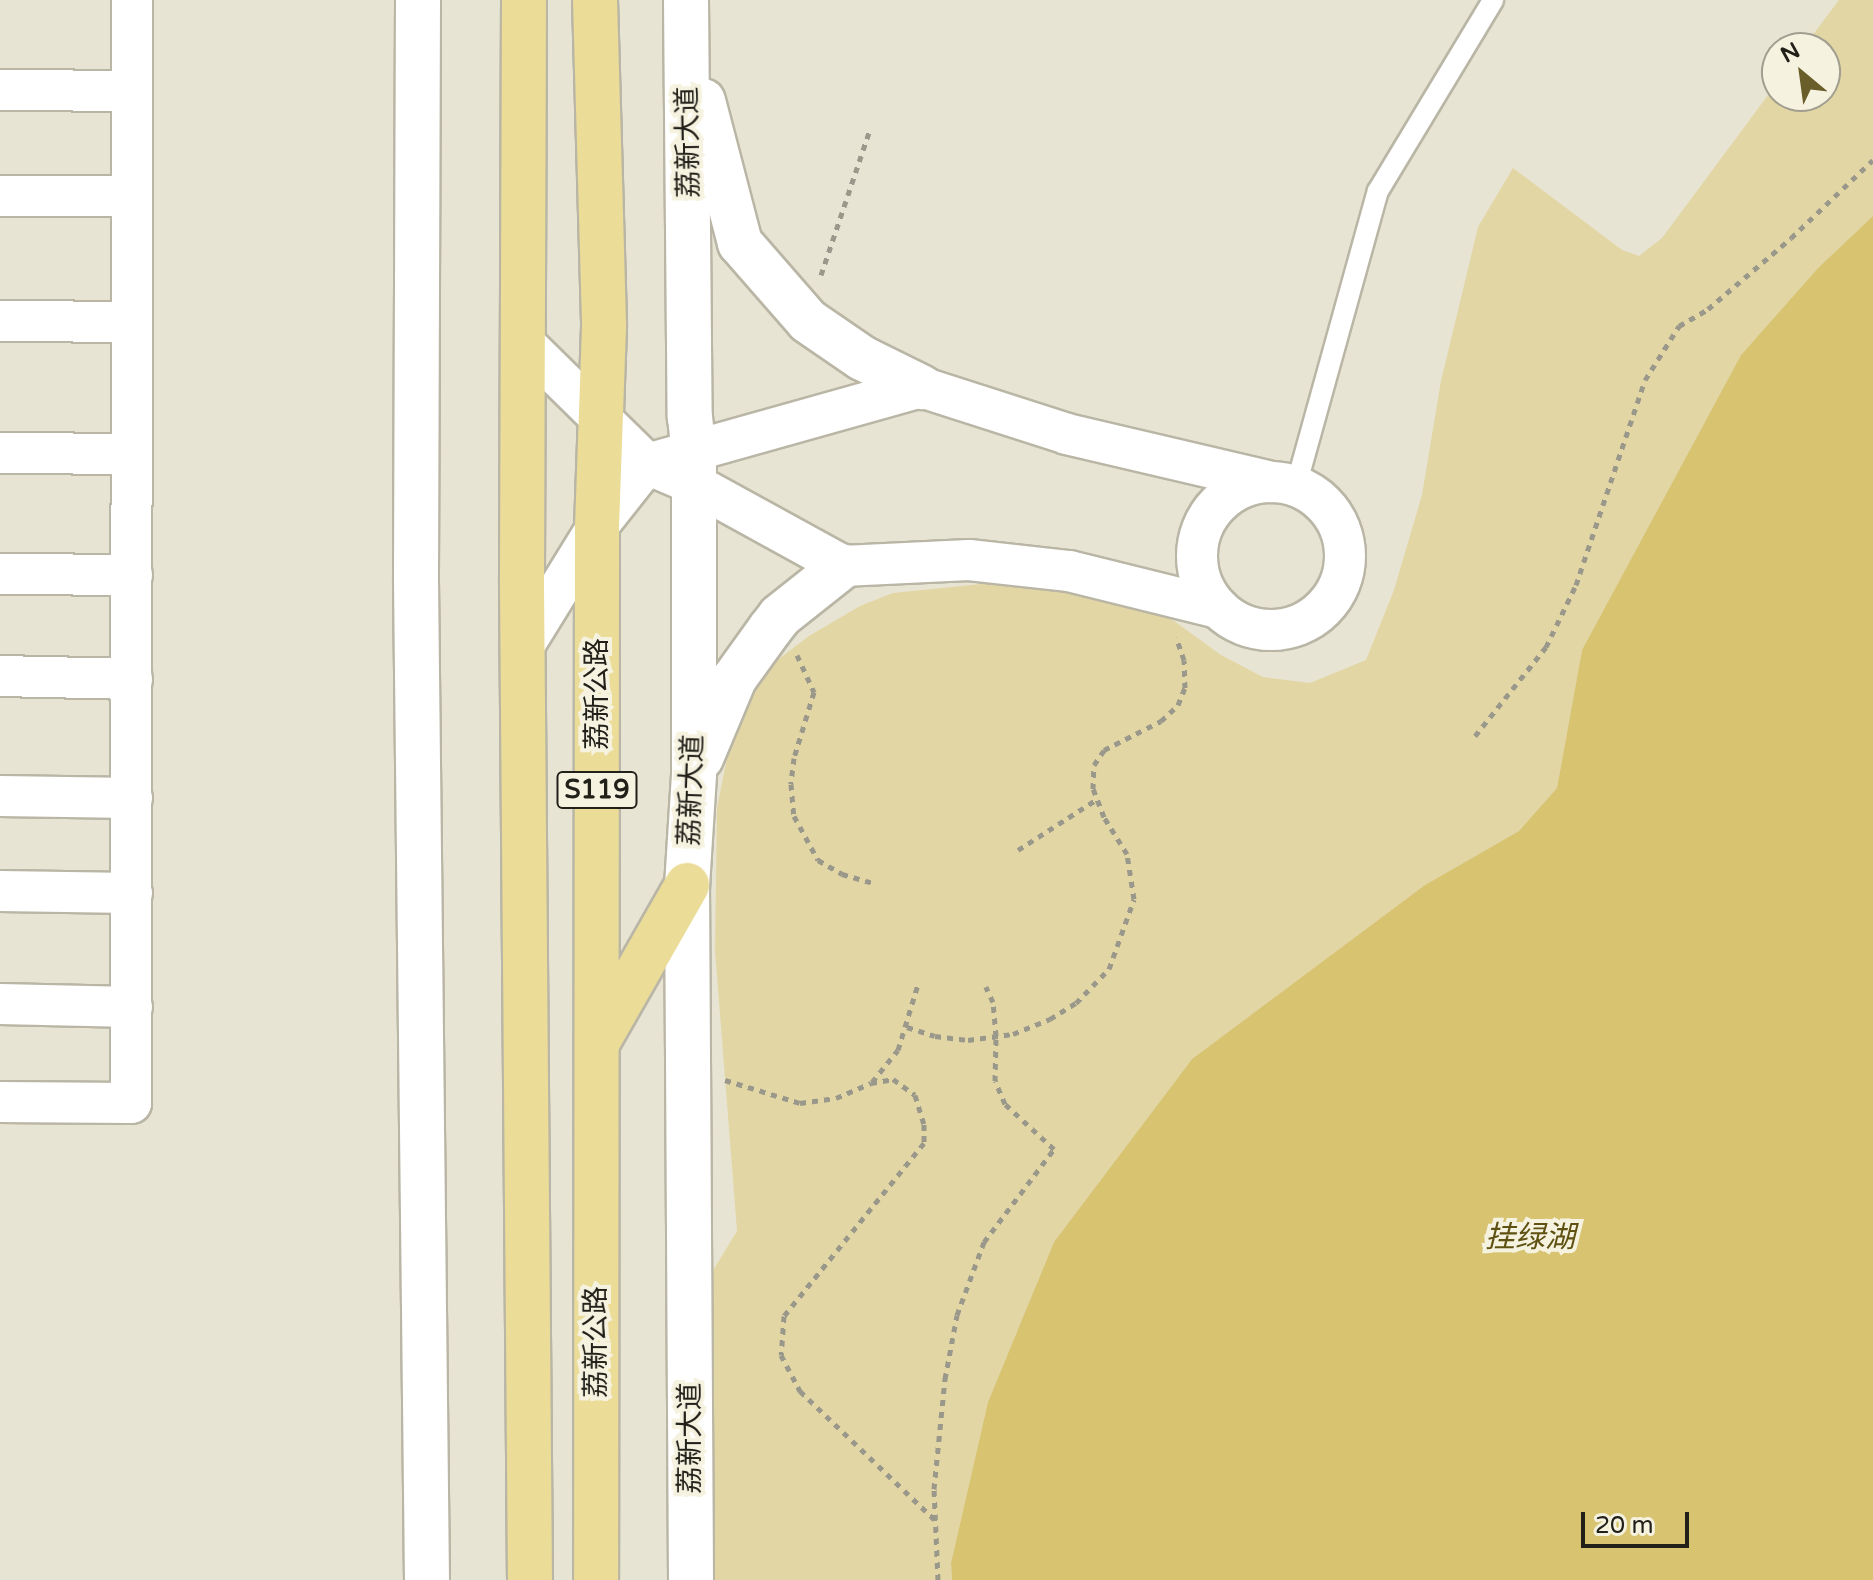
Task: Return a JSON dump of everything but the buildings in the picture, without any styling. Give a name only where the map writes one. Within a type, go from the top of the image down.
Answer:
[{"type":"main road","name":"S119","points":[[524,0],[523,647],[530,1580]]},
{"type":"main road","name":"荔新公路","points":[[595,0],[604,327],[597,527],[596,1580]]},
{"type":"main road","points":[[596,1045],[687,885]]},
{"type":"street","points":[[0,1102],[131,1103],[132,0]]},
{"type":"street","points":[[418,0],[416,581],[427,1580]]},
{"type":"street","points":[[686,18],[740,243],[808,321],[862,358],[921,387],[1067,434],[1283,484],[1318,497],[1335,516],[1344,539],[1345,565],[1338,588],[1315,615],[1283,629],[1259,629],[1237,622],[1218,608],[1204,589],[1197,565],[1199,540],[1208,517],[1235,492],[1283,484]]},
{"type":"street","name":"荔新大道","points":[[686,18],[690,417],[694,468],[694,775],[687,885],[691,1580]]},
{"type":"street","points":[[0,90],[132,91]]},
{"type":"street","points":[[0,196],[132,196]]},
{"type":"street","points":[[0,321],[132,322]]},
{"type":"street","points":[[524,343],[647,464],[694,468],[921,387]]},
{"type":"street","points":[[0,453],[132,454]]},
{"type":"street","points":[[523,647],[597,527],[647,464]]},
{"type":"street","points":[[694,468],[843,566]]},
{"type":"street","points":[[694,775],[734,679],[780,616],[843,566],[969,560],[1069,571],[1218,608]]},
{"type":"street","points":[[0,574],[132,575]]},
{"type":"street","points":[[0,676],[132,679]]},
{"type":"street","points":[[0,796],[132,798]]},
{"type":"street","points":[[0,891],[132,893]]},
{"type":"street","points":[[0,1004],[132,1007]]},
{"type":"lane","points":[[1283,484],[1378,191],[1493,0]]},
{"type":"path","points":[[821,276],[869,132]]},
{"type":"path","points":[[1475,736],[1521,683],[1552,635],[1598,525],[1645,380],[1679,326],[1708,309],[1873,160]]},
{"type":"path","points":[[907,1027],[935,1036],[968,1040],[1013,1034],[1050,1019],[1076,1003],[1109,969],[1134,899],[1127,854],[1093,789],[1094,765],[1104,750],[1161,721],[1178,705],[1185,688],[1184,660],[1166,595]]},
{"type":"path","points":[[770,629],[802,660],[814,692],[794,758],[791,784],[794,816],[818,860],[842,874],[873,883]]},
{"type":"path","points":[[1018,850],[1097,799]]},
{"type":"path","points":[[871,1083],[898,1050],[918,984]]},
{"type":"path","points":[[938,1580],[934,1489],[942,1410],[957,1315],[984,1242],[1054,1149],[1005,1104],[995,1081],[993,1002],[986,987]]},
{"type":"path","points":[[688,1068],[800,1103],[836,1098],[871,1083],[893,1079],[915,1095],[924,1124],[924,1143],[784,1316],[781,1355],[800,1391],[936,1521]]},
{"type":"shaded area","points":[[1839,0],[1873,0],[1873,216],[1818,268],[1741,355],[1582,650],[1557,788],[1519,831],[1425,885],[1192,1059],[1054,1242],[988,1402],[951,1563],[952,1580],[691,1580],[689,1310],[737,1231],[715,950],[717,808],[731,738],[744,698],[771,665],[809,636],[860,606],[893,593],[1001,582],[1121,596],[1174,621],[1221,655],[1263,677],[1310,683],[1366,660],[1394,590],[1422,495],[1441,381],[1478,227],[1513,168],[1622,250],[1639,256],[1662,238],[1761,105],[1761,112],[1841,112],[1841,32],[1815,32]]},
{"type":"water","name":"挂绿湖","points":[[1873,216],[1873,1580],[952,1580],[951,1563],[988,1402],[1054,1242],[1192,1059],[1425,885],[1519,831],[1557,788],[1582,650],[1741,355],[1818,268]]}]
